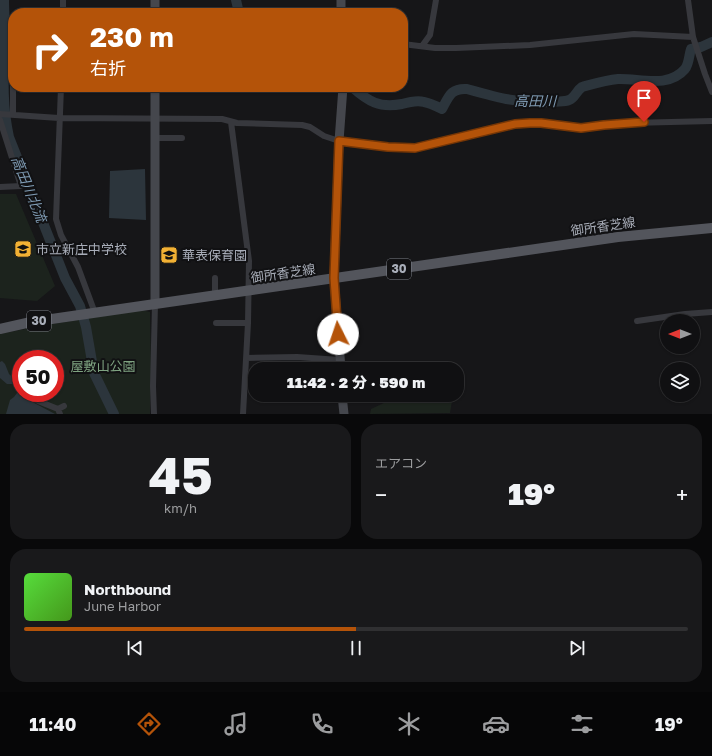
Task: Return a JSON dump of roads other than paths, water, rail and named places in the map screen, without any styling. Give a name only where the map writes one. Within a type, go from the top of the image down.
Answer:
[{"type":"main road","points":[[155,92],[155,304]]},
{"type":"main road","points":[[341,362],[334,278],[339,141],[343,92]]},
{"type":"main road","name":"御所香芝線","points":[[0,328],[31,322],[632,235],[712,228]]},
{"type":"main road","points":[[343,402],[344,414]]},
{"type":"street","points":[[422,46],[430,35],[436,0]]},
{"type":"street","points":[[688,0],[693,37],[712,92]]},
{"type":"street","points":[[408,45],[444,49],[519,46],[634,34],[693,37]]},
{"type":"street","points":[[13,92],[13,115]]},
{"type":"street","points":[[61,92],[56,212],[57,227],[78,267],[86,314]]},
{"type":"street","points":[[0,187],[21,186],[0,116],[13,115],[59,118],[222,119],[231,122],[306,126],[324,136],[339,141],[388,147],[415,148],[515,124],[530,123],[581,128],[630,123],[712,121]]},
{"type":"street","points":[[231,122],[249,257],[244,414]]},
{"type":"street","points":[[155,138],[182,138]]},
{"type":"street","points":[[215,278],[215,295]]},
{"type":"street","points":[[154,414],[153,386],[155,304]]},
{"type":"street","points":[[637,321],[685,314],[712,312]]},
{"type":"street","points":[[216,323],[248,323]]},
{"type":"street","points":[[246,358],[297,357],[328,362]]},
{"type":"street","points":[[41,402],[61,410]]},
{"type":"waterway","name":"高田川北流","points":[[4,0],[4,98],[6,124],[9,137],[65,278],[80,306],[86,327],[94,373],[114,414]]},
{"type":"waterway","name":"高田川","points":[[236,0],[238,8]]},
{"type":"waterway","name":"高田川","points":[[358,92],[375,103],[394,105],[419,101],[442,109],[451,94],[454,91],[462,89],[520,101],[565,101],[573,98],[582,87],[604,81],[618,79],[662,81],[670,79],[685,69],[691,49],[701,47],[712,42]]},
{"type":"place","name":"市立新庄中学校","points":[[23,249]]},
{"type":"place","name":"華表保育園","points":[[169,255]]},
{"type":"park label","name":"屋敷山公園","points":[[103,366]]}]
